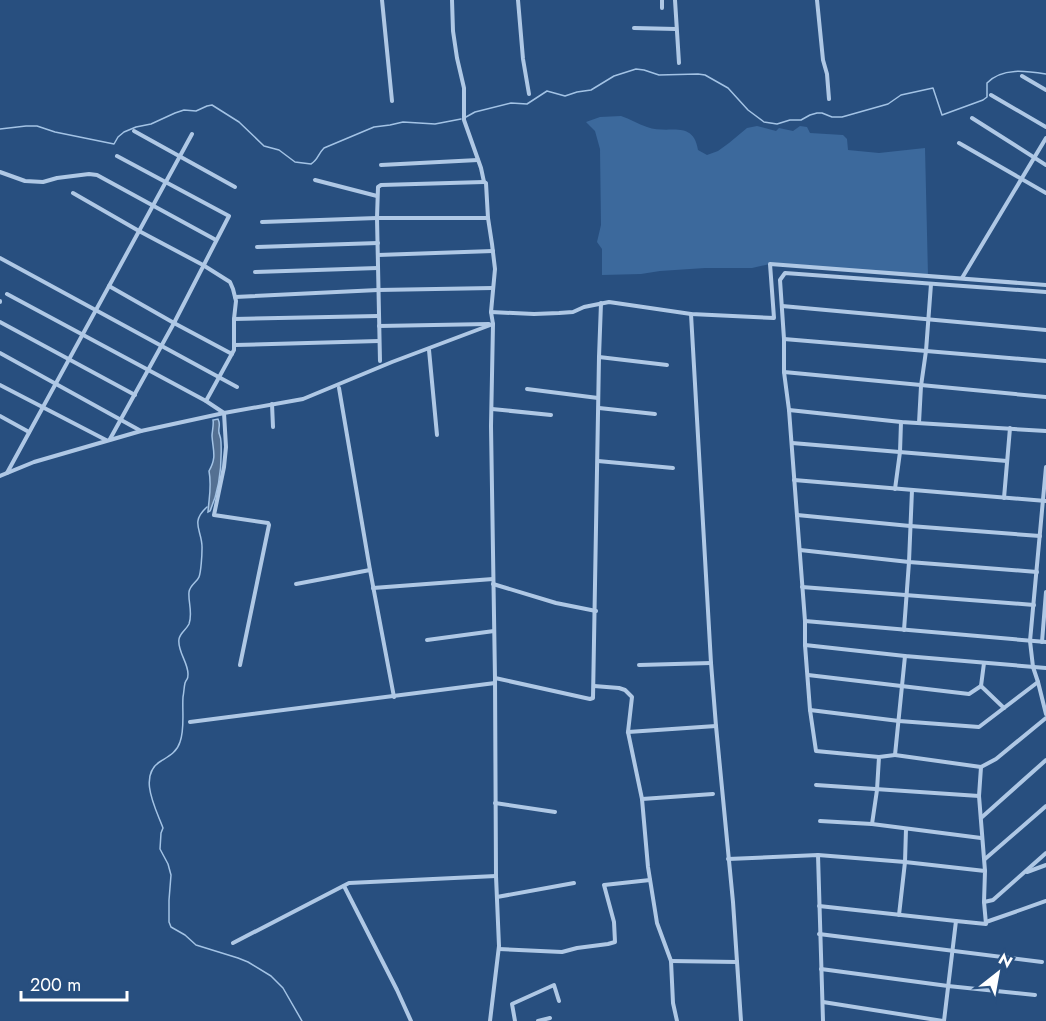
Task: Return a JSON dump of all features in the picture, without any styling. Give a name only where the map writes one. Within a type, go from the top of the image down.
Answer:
[{"type":"street","points":[[382,0],[392,101]]},
{"type":"street","points":[[452,0],[453,30],[464,88],[463,114],[486,183],[495,269],[491,312],[493,324],[495,803],[499,949],[490,1021]]},
{"type":"street","points":[[518,0],[523,59],[529,94]]},
{"type":"street","points":[[662,0],[662,8]]},
{"type":"street","points":[[675,0],[679,63]]},
{"type":"street","points":[[817,0],[823,60],[830,99]]},
{"type":"street","points":[[634,28],[676,29]]},
{"type":"street","points":[[1022,76],[1046,90]]},
{"type":"street","points":[[991,95],[1046,127]]},
{"type":"street","points":[[972,118],[1046,165]]},
{"type":"street","points":[[134,131],[235,187]]},
{"type":"street","points":[[6,474],[192,134]]},
{"type":"street","points":[[962,278],[1046,138]]},
{"type":"street","points":[[959,143],[1046,193]]},
{"type":"street","points":[[109,440],[174,323],[229,216],[117,156]]},
{"type":"street","points":[[381,165],[478,160]]},
{"type":"street","points":[[0,172],[25,181],[43,182],[57,178],[97,175],[216,240]]},
{"type":"street","points":[[315,180],[377,196]]},
{"type":"street","points":[[380,361],[378,187],[381,185],[484,182]]},
{"type":"street","points":[[73,193],[230,282],[235,297],[235,345],[206,401]]},
{"type":"street","points":[[262,222],[377,218],[488,218]]},
{"type":"street","points":[[257,247],[378,243]]},
{"type":"street","points":[[378,255],[493,251]]},
{"type":"street","points":[[0,258],[237,387]]},
{"type":"street","points":[[491,312],[534,314],[573,312],[601,303],[691,314],[774,318],[770,264],[1046,285]]},
{"type":"street","points":[[255,272],[378,268]]},
{"type":"street","points":[[1046,292],[785,273],[780,280],[784,372],[795,480],[810,710],[816,751],[879,758],[896,756],[981,767],[996,759],[1046,716],[1033,667],[1030,641],[1046,467]]},
{"type":"street","points":[[919,423],[931,284]]},
{"type":"street","points":[[109,286],[232,354]]},
{"type":"street","points":[[235,297],[378,290],[493,288]]},
{"type":"street","points":[[7,294],[206,401],[224,413]]},
{"type":"street","points":[[190,722],[394,696],[495,680],[593,698],[601,303]]},
{"type":"street","points":[[782,306],[1046,330]]},
{"type":"street","points":[[691,314],[711,663],[733,902],[741,1021]]},
{"type":"street","points":[[234,319],[378,316]]},
{"type":"street","points":[[0,322],[135,395]]},
{"type":"street","points":[[379,326],[493,324]]},
{"type":"street","points":[[0,476],[34,462],[141,430],[303,399],[493,324]]},
{"type":"street","points":[[784,339],[1046,361]]},
{"type":"street","points":[[235,345],[379,341]]},
{"type":"street","points":[[429,350],[437,435]]},
{"type":"street","points":[[0,353],[141,430]]},
{"type":"street","points":[[599,357],[667,365]]},
{"type":"street","points":[[784,372],[1046,397]]},
{"type":"street","points":[[0,385],[109,440]]},
{"type":"street","points":[[339,388],[394,696]]},
{"type":"street","points":[[527,389],[598,398]]},
{"type":"street","points":[[272,404],[273,427]]},
{"type":"street","points":[[598,408],[655,414]]},
{"type":"street","points":[[492,409],[551,415]]},
{"type":"street","points":[[789,410],[901,422],[1046,431]]},
{"type":"street","points":[[224,413],[226,447],[214,515],[269,525],[240,665]]},
{"type":"street","points":[[0,416],[29,432]]},
{"type":"street","points":[[895,489],[901,422]]},
{"type":"street","points":[[1004,498],[1010,428]]},
{"type":"street","points":[[792,443],[1007,461]]},
{"type":"street","points":[[598,461],[673,468]]},
{"type":"street","points":[[795,480],[1044,501]]},
{"type":"street","points":[[904,630],[912,490]]},
{"type":"street","points":[[797,514],[1040,536]]},
{"type":"street","points":[[800,550],[909,562],[1037,572]]},
{"type":"street","points":[[296,584],[370,570]]},
{"type":"street","points":[[373,588],[493,582],[556,603],[596,611]]},
{"type":"street","points":[[802,587],[1034,605]]},
{"type":"street","points":[[805,621],[1044,642],[1046,592]]},
{"type":"street","points":[[428,640],[494,631]]},
{"type":"street","points":[[805,645],[1046,668]]},
{"type":"street","points":[[896,756],[905,656]]},
{"type":"street","points":[[639,665],[711,663]]},
{"type":"street","points":[[808,675],[969,694],[981,686],[984,663]]},
{"type":"street","points":[[810,710],[899,721],[979,727],[1038,682]]},
{"type":"street","points":[[594,686],[619,688],[632,697],[628,732],[642,799],[657,923],[671,961],[676,1021]]},
{"type":"street","points":[[981,686],[1004,708]]},
{"type":"street","points":[[628,732],[716,726]]},
{"type":"street","points":[[872,824],[879,758]]},
{"type":"street","points":[[980,819],[1046,760]]},
{"type":"street","points":[[981,767],[979,796],[985,871],[986,922]]},
{"type":"street","points":[[816,785],[979,796]]},
{"type":"street","points":[[642,799],[713,794]]},
{"type":"street","points":[[495,803],[555,812]]},
{"type":"street","points":[[984,859],[1046,806]]},
{"type":"street","points":[[820,821],[872,824],[981,838]]},
{"type":"street","points":[[898,915],[905,862],[906,829]]},
{"type":"street","points":[[984,902],[993,900],[1046,853]]},
{"type":"street","points":[[728,859],[818,855],[985,871]]},
{"type":"street","points":[[818,855],[823,1021]]},
{"type":"street","points":[[1023,873],[1046,865]]},
{"type":"street","points":[[233,944],[349,883],[496,876]]},
{"type":"street","points":[[499,949],[562,952],[615,942],[614,922],[604,885],[650,880]]},
{"type":"street","points":[[497,897],[574,883]]},
{"type":"street","points":[[344,886],[411,1021]]},
{"type":"street","points":[[819,906],[986,924],[986,922],[1046,902]]},
{"type":"street","points":[[823,1002],[943,1021],[956,921]]},
{"type":"street","points":[[819,934],[1042,962]]},
{"type":"street","points":[[671,961],[737,962]]},
{"type":"street","points":[[821,969],[1035,995]]},
{"type":"street","points":[[515,1021],[512,1004],[554,985],[559,1001]]},
{"type":"street","points":[[538,1021],[550,1018]]},
{"type":"shaded area","points":[[621,116],[655,129],[685,131],[691,134],[698,150],[707,155],[718,151],[747,128],[757,126],[776,131],[779,128],[793,131],[800,126],[807,127],[810,133],[843,135],[847,139],[848,150],[879,153],[925,148],[928,276],[770,264],[752,268],[705,268],[602,275],[602,249],[597,242],[601,225],[600,149],[595,131],[586,122],[600,117]]},
{"type":"shaded area","points":[[218,419],[221,468],[216,494],[208,512],[209,471],[214,458],[213,420]]},
{"type":"waterway","points":[[466,117],[475,112],[511,103],[527,104],[547,91],[565,96],[591,90],[614,76],[636,69],[659,75],[705,75],[728,88],[748,110],[764,122],[777,124],[790,120],[801,120],[817,113],[842,117],[888,104],[901,95],[933,88],[942,115],[983,100],[987,97],[987,83],[1000,74],[1015,71],[1046,74]]},
{"type":"waterway","points":[[0,129],[37,126],[114,144],[124,132],[136,127],[151,124],[184,110],[196,111],[212,105],[239,122],[264,146],[279,150],[295,162],[311,164],[324,148],[374,127],[403,122],[435,124],[461,119]]},
{"type":"waterway","points":[[207,507],[198,523],[202,543],[201,563],[199,577],[189,592],[190,620],[179,639],[188,674],[183,697],[182,737],[175,751],[154,767],[149,783],[150,793],[163,828],[160,849],[171,875],[169,922],[171,927],[196,945],[248,962],[271,976],[283,988],[302,1021]]}]
